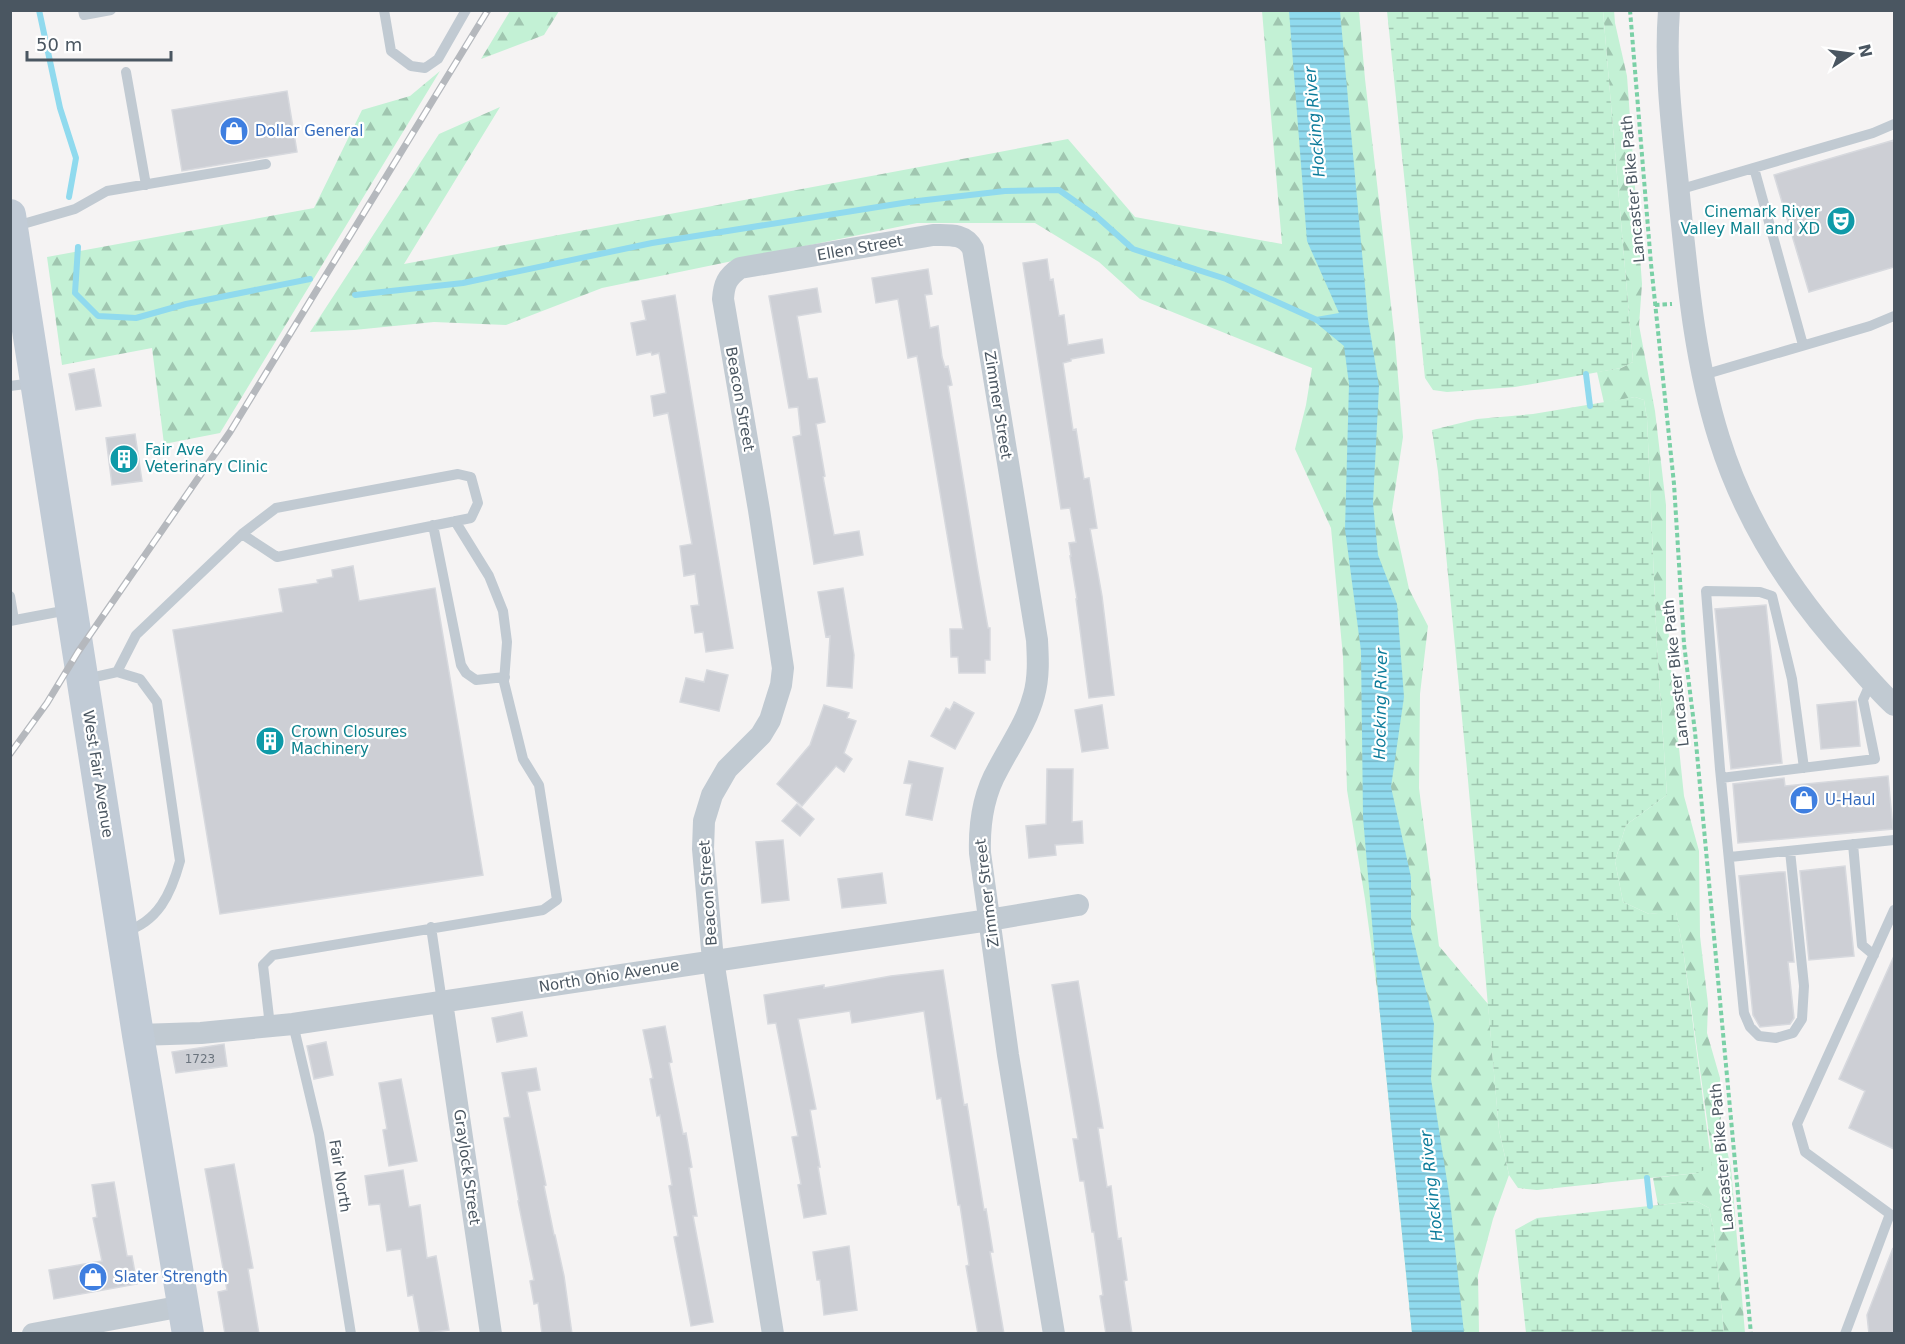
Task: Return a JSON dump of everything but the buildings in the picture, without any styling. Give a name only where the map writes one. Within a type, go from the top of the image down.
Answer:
[{"type":"street","points":[[1669,10],[1669,84],[1691,308],[1703,375],[1726,459],[1754,522],[1790,582],[1823,629],[1894,705]]},
{"type":"street","name":"West Fair Avenue","points":[[11,223],[24,384],[72,609],[185,1320]]},
{"type":"street","name":"Ellen Street","points":[[740,268],[933,235],[962,237],[973,249]]},
{"type":"street","name":"Zimmer Street","points":[[973,249],[1033,612],[1038,668],[1035,694],[1027,717],[997,769],[982,808],[980,853],[1010,1066],[1054,1334]]},
{"type":"street","name":"Beacon Street","points":[[740,268],[730,275],[724,286],[723,299],[761,519],[783,668],[782,684],[770,720],[761,735],[727,769],[712,795],[704,821],[703,849],[713,960],[773,1334]]},
{"type":"street","name":"North Ohio Avenue","points":[[138,1035],[201,1033],[293,1024],[989,920],[1078,904]]},
{"type":"street","name":"Graylock Street","points":[[442,1002],[491,1334]]},
{"type":"street","points":[[33,1334],[185,1320]]},
{"type":"lane","points":[[83,10],[84,15],[111,10]]},
{"type":"lane","points":[[384,10],[391,51],[411,66],[425,68],[438,59],[466,10]]},
{"type":"lane","points":[[126,72],[146,185]]},
{"type":"lane","points":[[1678,190],[1872,134],[1894,124]]},
{"type":"lane","points":[[11,223],[75,208],[107,191],[266,164]]},
{"type":"lane","points":[[1754,168],[1803,345]]},
{"type":"lane","points":[[1703,375],[1870,326],[1894,316]]},
{"type":"lane","points":[[117,672],[136,635],[242,534],[276,508],[458,474],[471,477],[478,503],[471,518],[277,556],[242,534]]},
{"type":"lane","points":[[270,1026],[263,965],[273,955],[543,909],[557,900],[539,785],[523,759],[505,677],[507,642],[503,611],[489,576],[455,521]]},
{"type":"lane","points":[[433,525],[461,665],[466,673],[476,680],[505,677]]},
{"type":"lane","points":[[1772,596],[1790,582]]},
{"type":"lane","points":[[1772,596],[1760,592],[1706,591],[1721,778],[1744,1013],[1750,1027],[1759,1036],[1776,1038],[1793,1033],[1802,1019],[1804,986],[1790,851]]},
{"type":"lane","points":[[10,596],[12,620],[72,609]]},
{"type":"lane","points":[[1772,596],[1792,679],[1804,768]]},
{"type":"lane","points":[[83,680],[117,672],[140,679],[157,702],[180,861],[174,885],[160,908],[140,928],[123,933]]},
{"type":"lane","points":[[1721,778],[1875,759],[1863,700],[1871,682]]},
{"type":"lane","points":[[1730,857],[1894,840]]},
{"type":"lane","points":[[1853,844],[1862,945],[1874,955]]},
{"type":"lane","points":[[1845,1334],[1890,1214],[1805,1152],[1797,1124],[1894,910]]},
{"type":"lane","points":[[431,927],[442,1002]]},
{"type":"lane","name":"Fair North","points":[[293,1024],[322,1153],[351,1334]]},
{"type":"path","name":"Lancaster Bike Path","points":[[1630,10],[1651,264],[1674,484],[1684,645],[1751,1334]]},
{"type":"green space","points":[[1614,10],[1627,76],[1642,284],[1639,325],[1655,411],[1666,505],[1666,596],[1672,681],[1684,796],[1699,851],[1700,936],[1708,1004],[1707,1033],[1720,1078],[1721,1124],[1731,1168],[1745,1333],[1724,1333],[1714,1232],[1709,1208],[1696,1201],[1658,1205],[1653,1178],[1697,1173],[1711,1148],[1676,912],[1649,914],[1623,902],[1615,861],[1626,825],[1667,795],[1657,648],[1647,419],[1644,400],[1635,397],[1604,403],[1597,372],[1621,368],[1633,362],[1603,11]]},
{"type":"green space","points":[[510,11],[559,11],[544,35],[481,59]]},
{"type":"green space","points":[[1262,11],[1359,11],[1395,340],[1403,437],[1392,510],[1409,589],[1428,626],[1420,694],[1419,788],[1439,946],[1488,1004],[1499,1130],[1509,1175],[1493,1219],[1478,1275],[1479,1333],[1412,1333],[1379,1004],[1347,790],[1343,657],[1331,528],[1295,449],[1312,368],[1140,299],[1099,262],[1035,223],[917,223],[602,288],[506,325],[434,322],[310,332],[439,134],[500,107],[404,264],[1068,139],[1135,217],[1282,244]]},
{"type":"green space","points":[[1387,11],[1603,11],[1633,362],[1621,368],[1515,387],[1447,392],[1433,390],[1425,378]]},
{"type":"green space","points":[[440,71],[220,433],[164,444],[152,348],[62,365],[47,257],[314,208],[362,110],[410,96]]},
{"type":"green space","points":[[1635,397],[1644,400],[1647,419],[1657,648],[1667,795],[1626,825],[1615,861],[1623,902],[1649,914],[1676,911],[1712,1167],[1697,1173],[1537,1190],[1518,1188],[1509,1175],[1499,1130],[1467,769],[1432,430],[1477,419],[1533,414]]},
{"type":"green space","points":[[1696,1201],[1709,1208],[1714,1232],[1724,1333],[1526,1333],[1515,1230],[1537,1218]]},
{"type":"water","name":"Hocking River","points":[[1289,11],[1340,11],[1368,319],[1379,386],[1373,503],[1378,555],[1397,604],[1404,697],[1391,787],[1411,877],[1411,929],[1434,1024],[1431,1079],[1450,1200],[1464,1333],[1412,1333],[1363,817],[1361,651],[1345,529],[1349,384],[1344,346],[1310,318],[1339,313],[1307,241]]},
{"type":"waterway","points":[[39,10],[60,108],[76,158],[69,197]]},
{"type":"waterway","points":[[355,295],[463,283],[652,243],[909,202],[1005,191],[1059,190],[1096,216],[1133,249],[1226,279],[1317,320]]},
{"type":"waterway","points":[[78,247],[75,293],[98,316],[136,318],[186,304],[310,279]]},
{"type":"waterway","points":[[1586,374],[1590,406]]},
{"type":"waterway","points":[[1647,1178],[1650,1206]]},
{"type":"railway","points":[[10,754],[230,432],[488,10]]},
{"type":"place","name":"Dollar General","points":[[234,131]]},
{"type":"place","name":"Cinemark River Valley Mall and XD","points":[[1841,221]]},
{"type":"place","name":"Fair Ave Veterinary Clinic","points":[[124,459]]},
{"type":"place","name":"Crown Closures Machinery","points":[[270,741]]},
{"type":"place","name":"U-Haul","points":[[1804,800]]},
{"type":"place","name":"Slater Strength","points":[[93,1277]]}]
